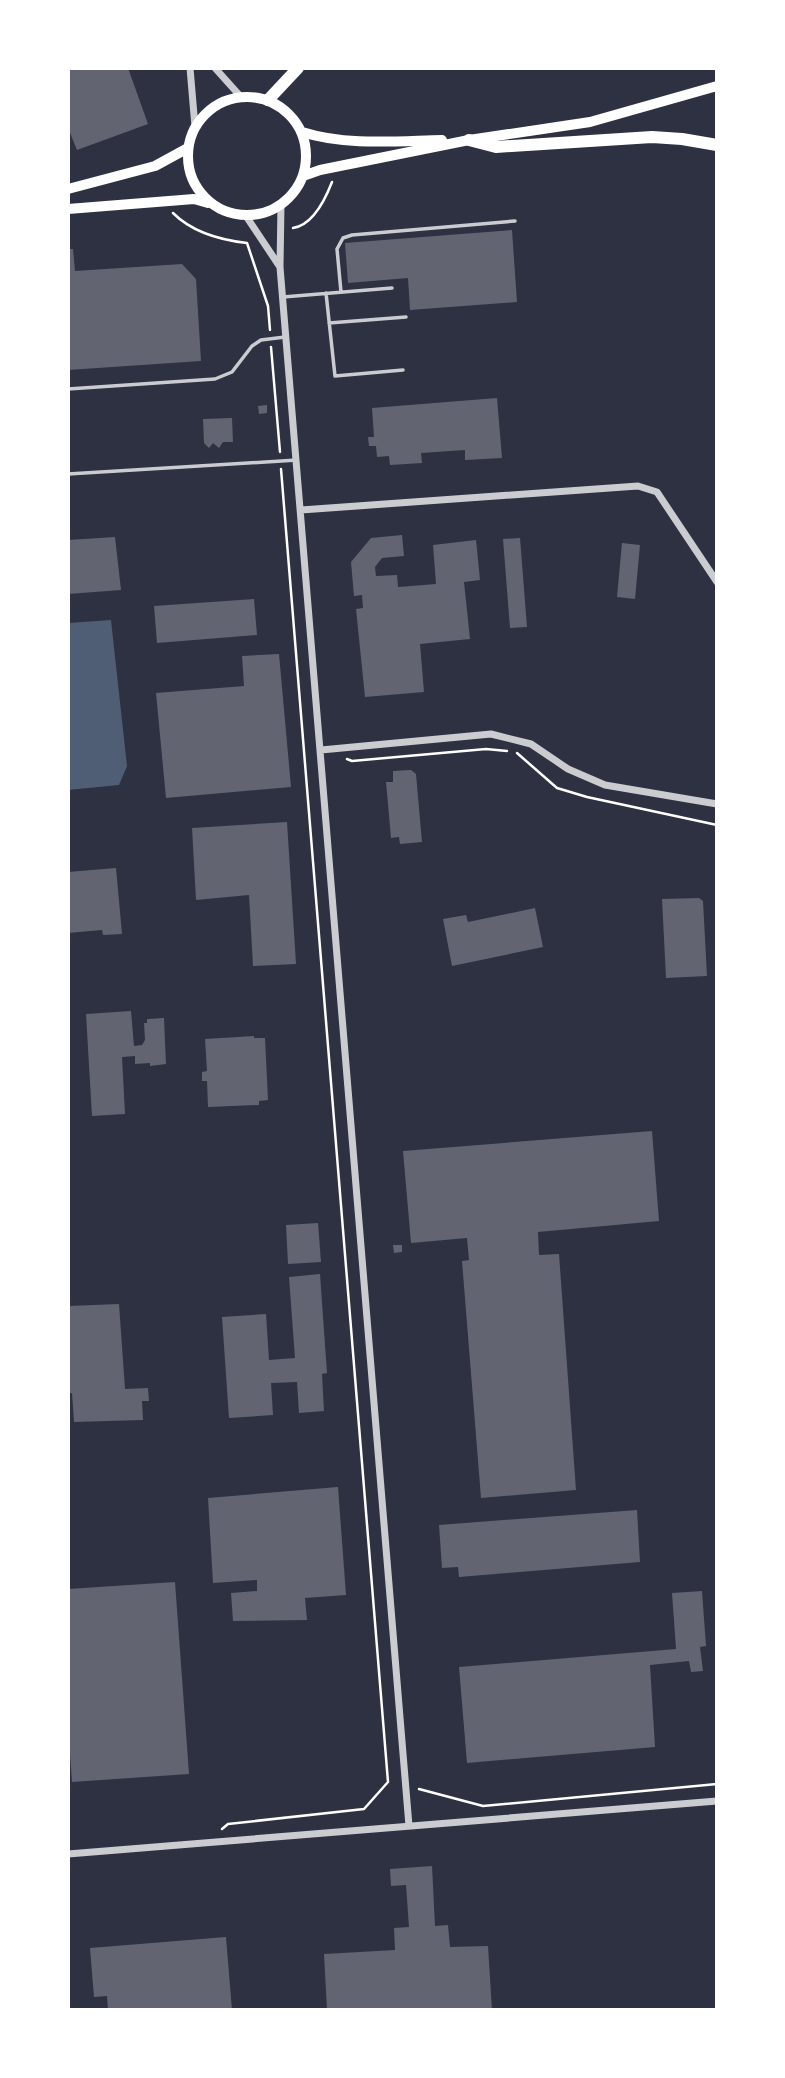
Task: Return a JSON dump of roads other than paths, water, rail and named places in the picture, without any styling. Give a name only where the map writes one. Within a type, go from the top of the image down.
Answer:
[{"type":"highway","points":[[268,100],[298,68]]},
{"type":"highway","points":[[469,140],[496,147],[652,137],[717,145]]},
{"type":"main road","points":[[303,176],[469,140],[590,122],[717,86]]},
{"type":"main road","points":[[68,209],[194,199],[246,216],[265,213],[281,205],[295,192],[307,162],[302,132],[282,108],[268,100],[241,97],[215,107],[195,127],[188,148],[188,163],[200,192],[211,203]]},
{"type":"main road","points":[[302,132],[320,138],[364,141],[469,140]]},
{"type":"main road","points":[[68,189],[155,166],[188,148]]},
{"type":"street","points":[[190,68],[195,127]]},
{"type":"street","points":[[215,68],[241,97]]},
{"type":"street","points":[[281,205],[280,267],[410,1826]]},
{"type":"street","points":[[246,216],[280,267]]},
{"type":"street","points":[[301,510],[638,486],[657,492],[717,582]]},
{"type":"street","points":[[321,750],[491,734],[531,744],[568,769],[605,785],[717,804]]},
{"type":"street","points":[[68,1854],[717,1801]]},
{"type":"lane","points":[[341,292],[337,249],[343,238],[352,235],[515,221]]},
{"type":"lane","points":[[283,297],[392,288]]},
{"type":"lane","points":[[326,293],[335,376],[403,370]]},
{"type":"lane","points":[[329,323],[406,317]]},
{"type":"lane","points":[[68,389],[215,379],[232,372],[252,346],[261,340],[287,337]]},
{"type":"lane","points":[[68,474],[297,460]]},
{"type":"water","points":[[111,620],[127,766],[119,785],[68,790],[68,623]]}]
